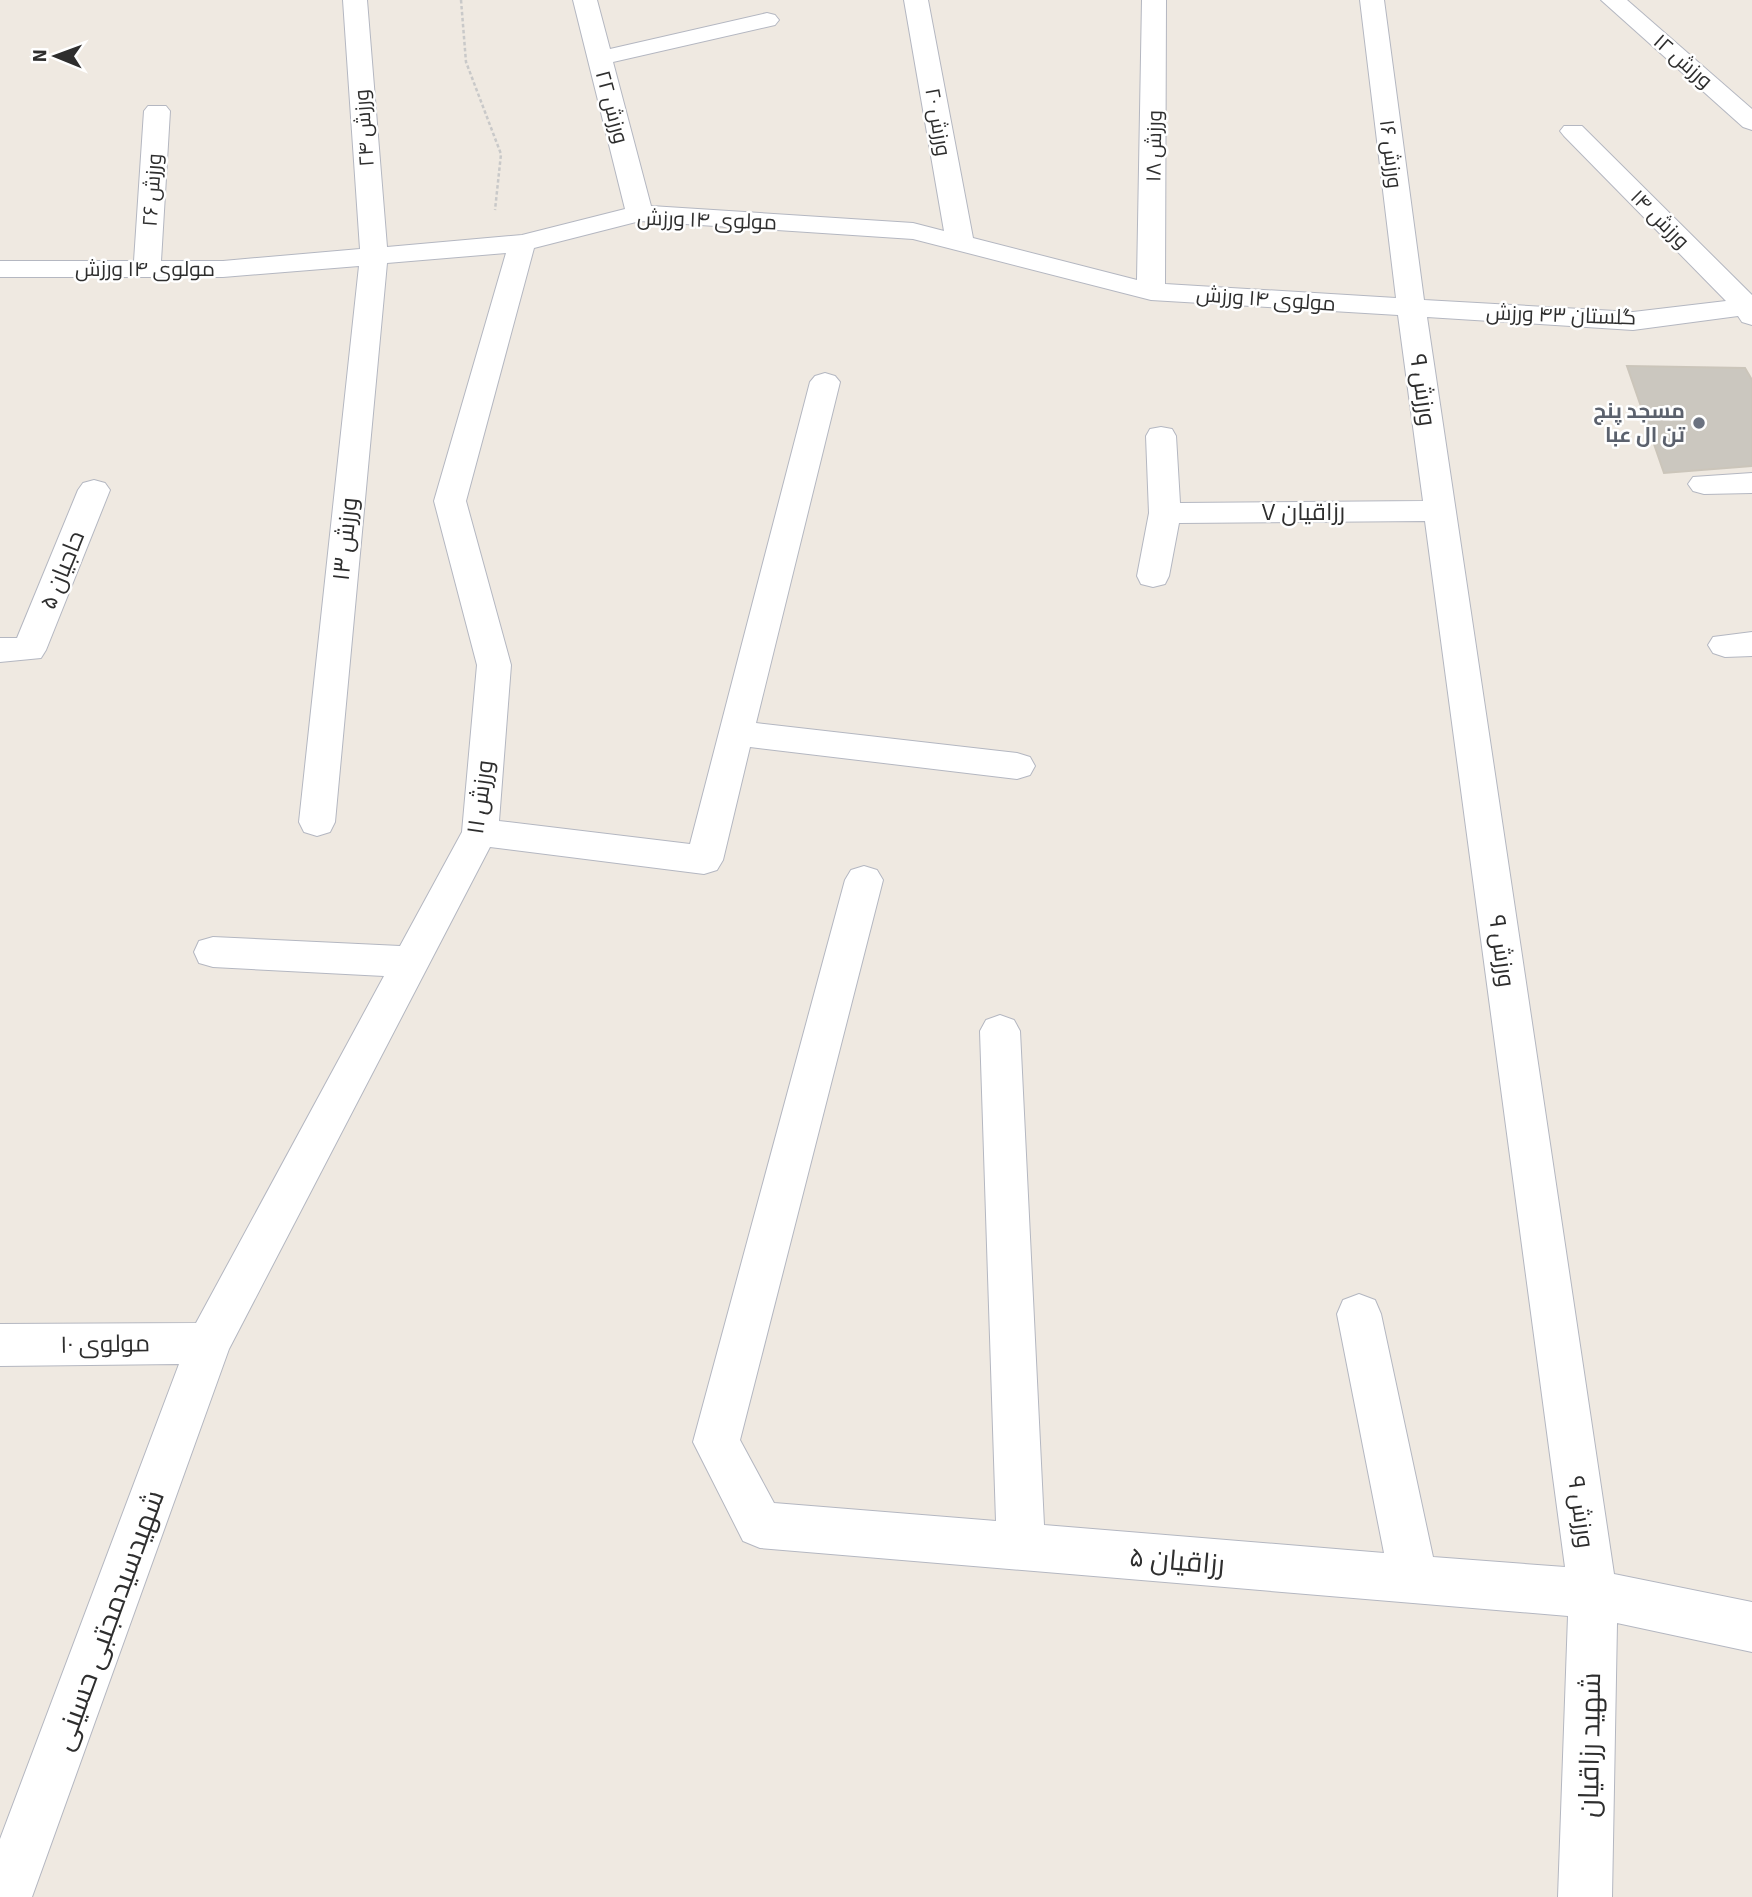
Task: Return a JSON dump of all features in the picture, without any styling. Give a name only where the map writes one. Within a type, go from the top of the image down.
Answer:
[{"type":"street","name":"ورزش ۲۴","points":[[355,0],[374,256]]},
{"type":"street","name":"ورزش ۲۲","points":[[585,0],[640,213]]},
{"type":"street","name":"ورزش ۲۰","points":[[916,0],[960,243]]},
{"type":"street","name":"ورزش ۱۸","points":[[1151,292],[1156,10],[1154,0]]},
{"type":"street","name":"ورزش ۱۶","points":[[1372,0],[1411,308]]},
{"type":"street","name":"ورزش ۱۲","points":[[1613,0],[1752,122]]},
{"type":"street","points":[[600,58],[767,20]]},
{"type":"street","name":"ورزش ۲۶","points":[[147,269],[157,111]]},
{"type":"street","name":"ورزش ۱۴","points":[[1573,131],[1751,310]]},
{"type":"street","name":"مولوی ۱۴ ورزش","points":[[0,270],[223,269],[506,245],[640,213],[913,232],[1151,292],[1411,308]]},
{"type":"street","name":"ورزش ۱۱","points":[[209,1343],[480,832],[494,665],[450,501],[506,245]]},
{"type":"street","name":"ورزش ۱۳","points":[[317,822],[374,256]]},
{"type":"street","name":"گلستان ۴۳ ورزش","points":[[1411,308],[1633,321],[1751,310]]},
{"type":"street","name":"ورزش ۹","points":[[1411,308],[1593,1594]]},
{"type":"street","points":[[480,832],[704,860],[825,382]]},
{"type":"street","points":[[1153,576],[1166,513],[1161,436]]},
{"type":"street","points":[[1704,484],[1752,483]]},
{"type":"street","name":"حاجیان ۵","points":[[15,650],[94,490]]},
{"type":"street","name":"رزاقیان ۷","points":[[1166,513],[1440,511]]},
{"type":"street","points":[[738,733],[1017,766]]},
{"type":"street","name":"رزاقیان ۵","points":[[864,880],[716,1442],[761,1525],[1593,1594],[1752,1627]]},
{"type":"street","points":[[213,952],[412,962]]},
{"type":"street","points":[[1000,1031],[1021,1547]]},
{"type":"street","points":[[1359,1314],[1414,1579]]},
{"type":"street","name":"مولوی ۱۰","points":[[0,1345],[209,1343]]},
{"type":"street","name":"شهیدسیدمجتبی حسینی","points":[[5,1888],[209,1343]]},
{"type":"street","name":"شهید رزاقیان","points":[[1585,1897],[1593,1594]]},
{"type":"path","points":[[461,0],[466,62],[501,154],[506,245]]},
{"type":"building","name":"مسجد پنج تن ال عبا","points":[[1627,366],[1745,368],[1752,380],[1752,466],[1664,473]]},
{"type":"place","name":"مسجد پنج تن ال عبا","points":[[1699,423]]}]
